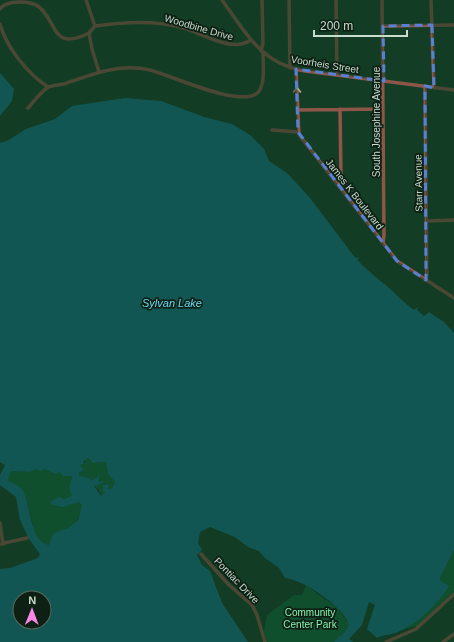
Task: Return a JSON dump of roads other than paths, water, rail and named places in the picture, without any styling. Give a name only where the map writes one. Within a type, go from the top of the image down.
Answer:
[{"type":"street","points":[[0,9],[9,1],[28,2],[41,8],[53,29],[63,38],[76,38],[89,33],[95,26],[86,0]]},
{"type":"street","name":"Voorheis Street","points":[[222,0],[251,40],[262,52],[290,68],[454,90]]},
{"type":"street","points":[[28,108],[48,87],[58,86],[99,72],[119,69],[149,70],[202,89],[247,96],[257,93],[260,90],[263,43],[262,0]]},
{"type":"street","points":[[289,0],[290,68]]},
{"type":"street","points":[[336,0],[337,75]]},
{"type":"street","name":"South Josephine Avenue","points":[[382,0],[383,243]]},
{"type":"street","points":[[431,0],[434,88]]},
{"type":"street","name":"Woodbine Drive","points":[[95,26],[126,22],[155,23],[183,28],[229,44],[242,44],[251,40]]},
{"type":"street","points":[[0,24],[13,52],[37,78],[48,87]]},
{"type":"street","points":[[383,26],[454,25]]},
{"type":"street","points":[[89,33],[99,72]]},
{"type":"street","points":[[272,130],[298,132],[296,69]]},
{"type":"street","name":"Starr Avenue","points":[[424,86],[428,274],[426,280]]},
{"type":"street","points":[[297,110],[383,108]]},
{"type":"street","points":[[339,187],[341,179],[340,109]]},
{"type":"street","name":"James K Boulevard","points":[[298,132],[398,262],[454,298]]},
{"type":"street","points":[[427,221],[454,220]]},
{"type":"street","points":[[0,523],[1,544],[27,538]]},
{"type":"street","name":"Pontiac Drive","points":[[201,554],[220,576],[253,606],[265,642]]},
{"type":"street","points":[[386,642],[416,629],[454,594]]},
{"type":"street","points":[[443,642],[454,634]]},
{"type":"water","points":[[0,73],[14,89],[12,101],[0,116]]},
{"type":"water","name":"Sylvan Lake","points":[[125,98],[161,101],[204,117],[232,124],[250,135],[264,149],[269,161],[287,173],[310,198],[353,255],[356,258],[360,257],[357,260],[361,264],[414,310],[418,307],[417,310],[424,316],[429,312],[444,322],[454,333],[454,550],[440,578],[441,581],[449,586],[420,619],[398,632],[377,638],[367,629],[375,605],[369,602],[362,625],[349,639],[353,642],[334,642],[344,633],[349,625],[339,610],[331,602],[312,589],[285,578],[279,568],[265,558],[259,551],[248,547],[235,537],[210,527],[200,532],[198,543],[202,550],[197,555],[202,565],[210,571],[222,603],[248,642],[0,642],[0,569],[10,568],[38,558],[40,554],[29,539],[20,520],[16,497],[0,485],[0,475],[5,465],[0,462],[0,143],[7,141],[26,129],[55,119],[72,106]],"holes":[[[88,458],[92,461],[90,463],[106,462],[108,474],[115,482],[112,488],[108,489],[108,484],[103,485],[103,492],[105,492],[101,496],[94,486],[103,483],[103,481],[98,482],[100,475],[91,481],[90,478],[79,476],[79,473],[84,470],[80,465],[84,464],[83,462]],[[37,469],[40,471],[45,469],[56,474],[60,472],[63,476],[72,476],[69,489],[72,496],[64,499],[59,497],[50,502],[52,505],[63,507],[79,502],[82,505],[79,519],[68,528],[54,533],[49,545],[42,542],[34,530],[26,497],[23,491],[18,486],[8,481],[11,471],[30,472]]]},
{"type":"park label","name":"Community Center Park","points":[[310,618]]}]
